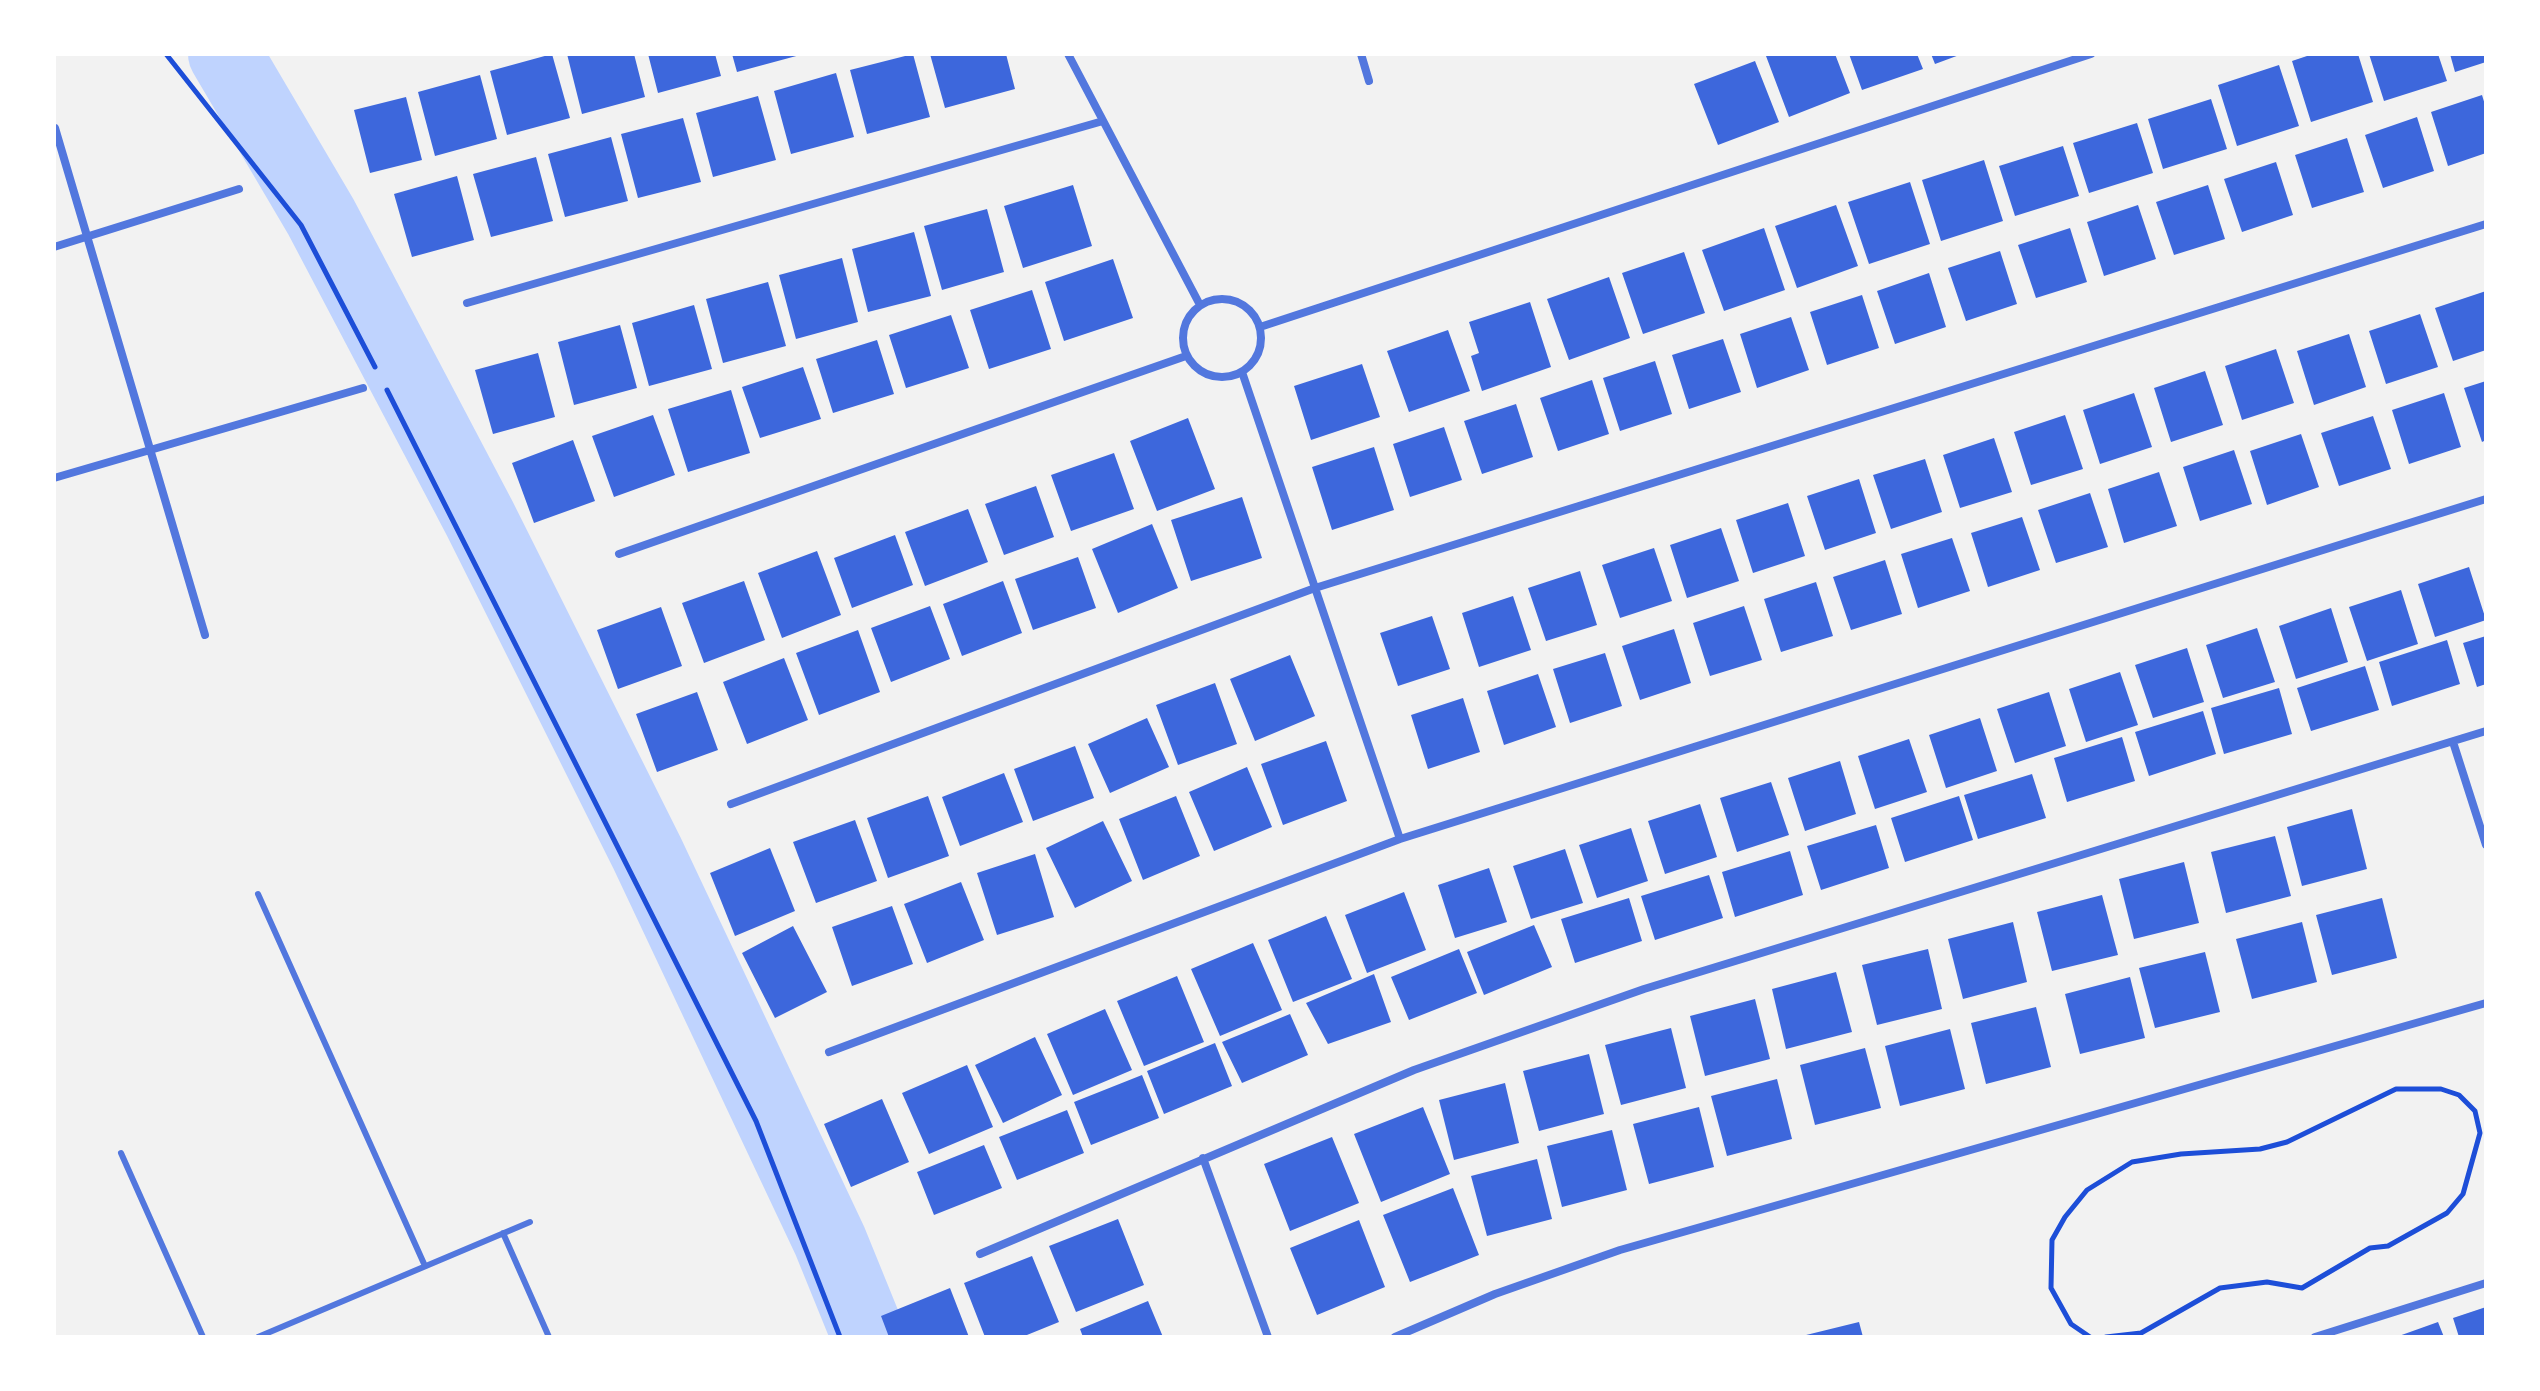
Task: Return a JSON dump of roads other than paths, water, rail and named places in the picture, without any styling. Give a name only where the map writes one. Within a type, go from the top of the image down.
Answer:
[{"type":"street","points":[[1068,54],[1200,305]]},
{"type":"street","points":[[1361,54],[1369,81]]},
{"type":"street","points":[[1260,327],[2091,54]]},
{"type":"street","points":[[467,303],[1103,121]]},
{"type":"street","points":[[55,128],[205,635]]},
{"type":"street","points":[[54,247],[239,189]]},
{"type":"street","points":[[731,804],[1315,588],[2486,224]]},
{"type":"street","points":[[1223,299],[1246,307],[1260,327],[1260,348],[1251,366],[1230,377],[1216,378],[1194,366],[1186,356],[1183,332],[1186,322],[1200,305],[1223,299]]},
{"type":"street","points":[[619,554],[1186,356]]},
{"type":"street","points":[[1242,372],[1400,839]]},
{"type":"street","points":[[54,478],[363,388]]},
{"type":"street","points":[[829,1052],[1400,839],[2486,499]]},
{"type":"street","points":[[980,1254],[1414,1070],[1644,989],[2486,731]]},
{"type":"street","points":[[2453,742],[2486,845]]},
{"type":"street","points":[[1395,1337],[1495,1294],[1620,1250],[2486,1003]]},
{"type":"street","points":[[1203,1158],[1268,1337]]},
{"type":"street","points":[[2315,1337],[2486,1283]]},
{"type":"lane","points":[[258,894],[425,1266]]},
{"type":"lane","points":[[121,1153],[203,1337]]},
{"type":"lane","points":[[258,1337],[530,1222]]},
{"type":"lane","points":[[503,1233],[549,1337]]},
{"type":"waterway","points":[[225,54],[321,217],[480,519],[647,853],[830,1241],[869,1337]]}]
